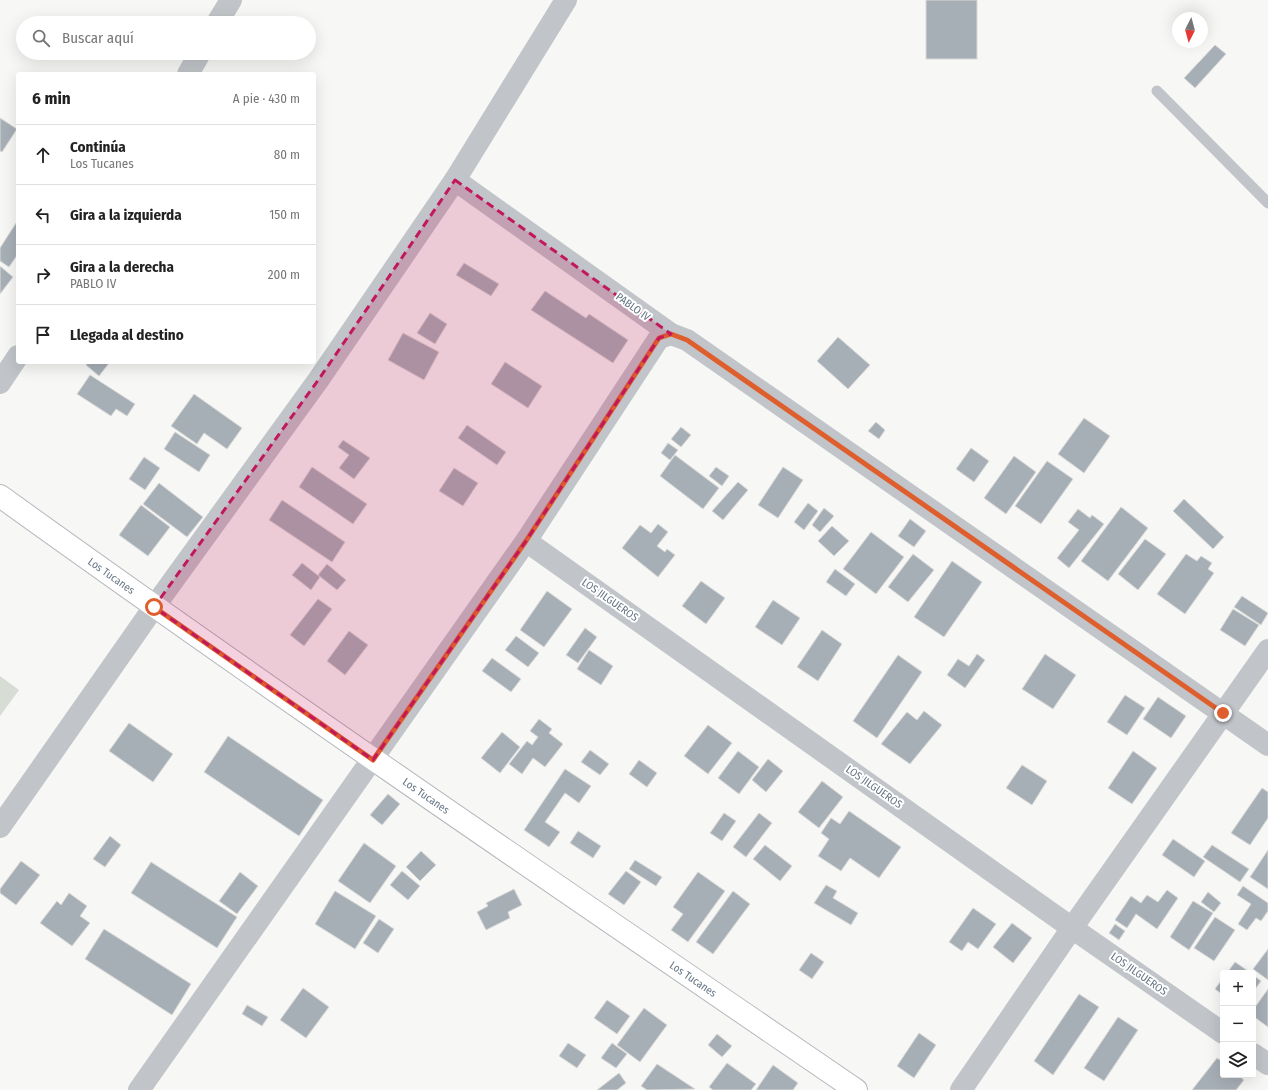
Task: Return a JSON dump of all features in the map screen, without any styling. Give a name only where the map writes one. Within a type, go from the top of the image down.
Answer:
[{"type":"street","points":[[221,16],[231,0]]},
{"type":"street","points":[[0,827],[154,607],[319,379],[455,180],[566,0]]},
{"type":"street","points":[[189,72],[196,60]]},
{"type":"street","name":"PABLO IV","points":[[455,180],[671,334],[687,340],[1268,745]]},
{"type":"street","points":[[139,1090],[526,541],[659,338],[671,334]]},
{"type":"street","points":[[0,383],[16,359]]},
{"type":"street","name":"Los Tucanes","points":[[0,496],[154,607],[373,760],[856,1090]]},
{"type":"street","name":"LOS JILGUEROS","points":[[526,541],[1072,928],[1220,1031]]},
{"type":"street","points":[[961,1090],[1072,928],[1268,650]]},
{"type":"street","points":[[1256,1056],[1268,1064]]},
{"type":"lane","points":[[1157,91],[1268,203]]},
{"type":"highlighted area","points":[[455,180],[671,334],[659,338],[526,541],[373,760],[154,607],[319,379]]},
{"type":"shaded area","points":[[0,676],[19,690],[0,716]]},
{"type":"building","points":[[926,0],[977,0],[977,59],[926,59]]},
{"type":"building","points":[[1215,45],[1226,54],[1195,88],[1184,78]]},
{"type":"building","points":[[0,118],[16,128],[16,131],[2,152],[0,151]]},
{"type":"building","points":[[16,223],[16,257],[9,267],[0,261],[0,248]]},
{"type":"building","points":[[464,263],[499,284],[491,296],[456,275]]},
{"type":"building","points":[[0,266],[13,277],[0,294]]},
{"type":"building","points":[[545,291],[586,318],[589,314],[628,340],[613,363],[531,310]]},
{"type":"building","points":[[430,313],[447,324],[435,344],[417,333]]},
{"type":"building","points":[[403,333],[439,352],[424,380],[388,360]]},
{"type":"building","points":[[838,337],[870,365],[848,389],[817,361]]},
{"type":"building","points":[[505,362],[542,386],[528,408],[491,384]]},
{"type":"building","points":[[87,364],[108,364],[99,376]]},
{"type":"building","points":[[90,375],[135,404],[127,416],[116,409],[111,416],[77,394]]},
{"type":"building","points":[[194,394],[242,428],[227,449],[204,433],[197,444],[171,426]]},
{"type":"building","points":[[1084,418],[1110,436],[1084,473],[1058,454]]},
{"type":"building","points":[[876,422],[885,430],[879,439],[868,431]]},
{"type":"building","points":[[467,425],[506,452],[497,465],[458,438]]},
{"type":"building","points":[[681,427],[691,435],[681,447],[671,439]]},
{"type":"building","points":[[175,432],[210,455],[199,472],[164,449]]},
{"type":"building","points":[[343,440],[370,458],[354,479],[339,468],[349,455],[338,447]]},
{"type":"building","points":[[668,443],[678,450],[670,460],[661,453]]},
{"type":"building","points":[[971,448],[989,461],[974,482],[956,469]]},
{"type":"building","points":[[675,455],[719,488],[703,509],[660,476]]},
{"type":"building","points":[[1014,456],[1036,472],[1006,514],[984,498]]},
{"type":"building","points":[[144,457],[160,468],[145,490],[129,479]]},
{"type":"building","points":[[1047,461],[1073,479],[1041,524],[1015,506]]},
{"type":"building","points":[[312,467],[367,504],[353,524],[299,487]]},
{"type":"building","points":[[716,467],[729,476],[722,486],[709,476]]},
{"type":"building","points":[[783,467],[803,480],[778,518],[758,505]]},
{"type":"building","points":[[454,468],[478,483],[463,506],[439,491]]},
{"type":"building","points":[[738,482],[748,490],[723,520],[712,511]]},
{"type":"building","points":[[159,483],[203,517],[187,537],[143,504]]},
{"type":"building","points":[[1184,499],[1224,537],[1213,549],[1173,511]]},
{"type":"building","points":[[282,500],[345,542],[332,562],[269,520]]},
{"type":"building","points":[[808,503],[818,511],[804,530],[794,522]]},
{"type":"building","points":[[141,505],[170,527],[148,556],[119,535]]},
{"type":"building","points":[[1121,507],[1148,528],[1108,581],[1081,561]]},
{"type":"building","points":[[824,508],[834,516],[820,532],[812,525]]},
{"type":"building","points":[[1078,509],[1090,518],[1092,515],[1104,524],[1069,568],[1057,558],[1079,530],[1068,522]]},
{"type":"building","points":[[910,519],[926,531],[914,547],[898,536]]},
{"type":"building","points":[[658,524],[668,532],[657,546],[665,552],[667,549],[675,555],[658,577],[622,548],[640,525],[651,533]]},
{"type":"building","points":[[832,526],[849,541],[834,556],[818,541]]},
{"type":"building","points":[[871,532],[904,557],[876,594],[843,569]]},
{"type":"building","points":[[1145,539],[1166,554],[1138,590],[1118,574]]},
{"type":"building","points":[[913,554],[934,570],[908,602],[888,587]]},
{"type":"building","points":[[1186,554],[1197,561],[1201,556],[1212,563],[1208,569],[1214,573],[1185,614],[1157,594]]},
{"type":"building","points":[[952,561],[982,582],[944,637],[914,617]]},
{"type":"building","points":[[302,563],[320,577],[311,590],[292,575]]},
{"type":"building","points":[[327,564],[346,580],[337,590],[318,575]]},
{"type":"building","points":[[835,569],[855,584],[846,596],[826,582]]},
{"type":"building","points":[[701,581],[725,598],[706,624],[682,606]]},
{"type":"building","points":[[547,591],[572,609],[544,647],[520,630]]},
{"type":"building","points":[[1242,596],[1268,613],[1261,625],[1234,607]]},
{"type":"building","points":[[318,599],[332,609],[304,646],[290,635]]},
{"type":"building","points":[[773,600],[800,618],[782,645],[755,627]]},
{"type":"building","points":[[1233,609],[1259,625],[1245,646],[1220,630]]},
{"type":"building","points":[[585,628],[597,637],[578,663],[566,655]]},
{"type":"building","points":[[822,630],[842,644],[818,681],[797,667]]},
{"type":"building","points":[[349,631],[368,645],[345,675],[327,661]]},
{"type":"building","points":[[516,636],[539,653],[528,667],[505,650]]},
{"type":"building","points":[[589,650],[613,666],[601,685],[577,669]]},
{"type":"building","points":[[977,654],[985,660],[965,688],[947,675],[958,659],[969,666]]},
{"type":"building","points":[[1045,654],[1076,675],[1053,709],[1022,689]]},
{"type":"building","points":[[898,655],[922,672],[877,738],[853,721]]},
{"type":"building","points":[[492,658],[521,679],[511,692],[482,671]]},
{"type":"building","points":[[1125,695],[1145,708],[1127,735],[1107,722]]},
{"type":"building","points":[[1158,697],[1186,716],[1171,738],[1143,719]]},
{"type":"building","points":[[924,711],[942,725],[910,764],[881,744],[907,712],[917,720]]},
{"type":"building","points":[[539,719],[552,729],[549,733],[563,744],[545,767],[533,758],[522,774],[509,764],[527,741],[532,745],[538,737],[530,731]]},
{"type":"building","points":[[129,723],[173,754],[153,782],[109,751]]},
{"type":"building","points":[[708,725],[732,743],[708,774],[684,756]]},
{"type":"building","points":[[502,732],[520,747],[500,773],[481,758]]},
{"type":"building","points":[[228,736],[323,800],[299,836],[204,772]]},
{"type":"building","points":[[590,750],[609,764],[600,775],[581,762]]},
{"type":"building","points":[[738,751],[759,767],[739,794],[718,778]]},
{"type":"building","points":[[1133,751],[1157,768],[1132,804],[1108,788]]},
{"type":"building","points":[[768,759],[783,771],[766,792],[752,780]]},
{"type":"building","points":[[639,760],[657,773],[647,787],[629,774]]},
{"type":"building","points":[[1022,765],[1047,781],[1032,805],[1006,788]]},
{"type":"building","points":[[565,769],[591,786],[579,803],[565,793],[545,822],[560,832],[549,847],[524,830]]},
{"type":"building","points":[[822,781],[843,797],[819,828],[798,812]]},
{"type":"building","points":[[1262,788],[1268,792],[1268,818],[1250,845],[1231,833]]},
{"type":"building","points":[[388,794],[400,804],[382,825],[370,815]]},
{"type":"building","points":[[849,811],[901,847],[879,878],[850,858],[841,871],[818,856],[829,839],[821,833],[831,818],[840,824]]},
{"type":"building","points":[[724,813],[736,821],[722,841],[710,833]]},
{"type":"building","points":[[759,813],[772,823],[746,857],[733,847]]},
{"type":"building","points":[[578,831],[601,846],[593,858],[570,843]]},
{"type":"building","points":[[110,836],[121,845],[105,867],[93,859]]},
{"type":"building","points":[[1173,839],[1205,861],[1194,877],[1162,855]]},
{"type":"building","points":[[364,843],[396,866],[370,903],[338,881]]},
{"type":"building","points":[[765,845],[792,866],[780,881],[753,859]]},
{"type":"building","points":[[1212,845],[1249,869],[1240,882],[1203,857]]},
{"type":"building","points":[[1268,850],[1268,889],[1250,877]]},
{"type":"building","points":[[421,851],[436,865],[420,881],[406,867]]},
{"type":"building","points":[[635,860],[662,877],[656,886],[629,869]]},
{"type":"building","points":[[21,861],[40,875],[16,905],[0,893],[0,889]]},
{"type":"building","points":[[151,862],[237,917],[217,948],[131,893]]},
{"type":"building","points":[[402,871],[420,886],[408,900],[390,885]]},
{"type":"building","points":[[626,871],[641,882],[624,905],[608,894]]},
{"type":"building","points":[[240,872],[258,886],[237,914],[219,901]]},
{"type":"building","points":[[698,872],[725,891],[688,942],[671,930],[683,914],[673,907]]},
{"type":"building","points":[[826,885],[837,891],[833,898],[858,913],[851,925],[814,903]]},
{"type":"building","points":[[1243,886],[1268,903],[1268,911],[1261,921],[1256,918],[1247,930],[1238,924],[1251,904],[1237,895]]},
{"type":"building","points":[[514,889],[522,905],[508,912],[510,918],[486,930],[477,912],[488,906],[486,903]]},
{"type":"building","points":[[1167,890],[1178,898],[1157,929],[1136,914],[1127,928],[1115,920],[1131,896],[1141,903],[1147,895],[1158,902]]},
{"type":"building","points":[[335,891],[376,916],[355,949],[315,924]]},
{"type":"building","points":[[733,891],[750,904],[713,954],[696,942]]},
{"type":"building","points":[[1208,892],[1221,903],[1214,912],[1201,902]]},
{"type":"building","points":[[69,893],[87,906],[80,916],[90,923],[72,946],[40,923],[57,901],[61,905]]},
{"type":"building","points":[[1193,901],[1213,913],[1189,950],[1170,937]]},
{"type":"building","points":[[973,908],[996,924],[978,949],[968,942],[962,951],[949,942]]},
{"type":"building","points":[[1215,917],[1235,930],[1214,961],[1194,948]]},
{"type":"building","points":[[379,919],[394,929],[378,953],[363,943]]},
{"type":"building","points":[[1012,923],[1032,938],[1013,963],[993,947]]},
{"type":"building","points":[[1115,924],[1125,931],[1119,940],[1109,933]]},
{"type":"building","points":[[104,929],[191,984],[172,1015],[85,959]]},
{"type":"building","points":[[1268,949],[1268,980],[1253,969]]},
{"type":"building","points":[[811,953],[824,962],[812,979],[799,970]]},
{"type":"building","points":[[1235,962],[1247,970],[1229,970]]},
{"type":"building","points":[[1256,977],[1261,981],[1256,988]]},
{"type":"building","points":[[1220,982],[1220,993],[1215,989]]},
{"type":"building","points":[[303,988],[329,1007],[306,1038],[280,1020]]},
{"type":"building","points":[[1268,989],[1268,1027],[1256,1018],[1256,1006]]},
{"type":"building","points":[[1079,994],[1099,1007],[1053,1075],[1034,1061]]},
{"type":"building","points":[[607,1000],[630,1016],[617,1034],[594,1018]]},
{"type":"building","points":[[247,1005],[268,1017],[262,1026],[242,1014]]},
{"type":"building","points":[[644,1008],[667,1025],[640,1062],[617,1045]]},
{"type":"building","points":[[1118,1017],[1138,1030],[1104,1081],[1084,1068]]},
{"type":"building","points":[[919,1033],[936,1045],[914,1078],[897,1066]]},
{"type":"building","points":[[717,1034],[732,1046],[722,1057],[708,1045]]},
{"type":"building","points":[[568,1043],[586,1055],[577,1068],[559,1056]]},
{"type":"building","points":[[612,1043],[627,1054],[616,1068],[601,1058]]},
{"type":"building","points":[[1217,1058],[1220,1060],[1220,1078],[1242,1078],[1244,1080],[1236,1090],[1192,1090]]},
{"type":"building","points":[[727,1063],[756,1084],[751,1090],[713,1090],[709,1087]]},
{"type":"building","points":[[657,1064],[695,1089],[647,1090],[641,1086]]},
{"type":"building","points":[[773,1065],[798,1083],[793,1090],[756,1090]]},
{"type":"building","points":[[619,1073],[626,1083],[617,1090],[597,1090]]},
{"type":"route","points":[[154,607],[373,760],[526,541],[659,338],[671,334],[687,340],[1223,713]]}]
